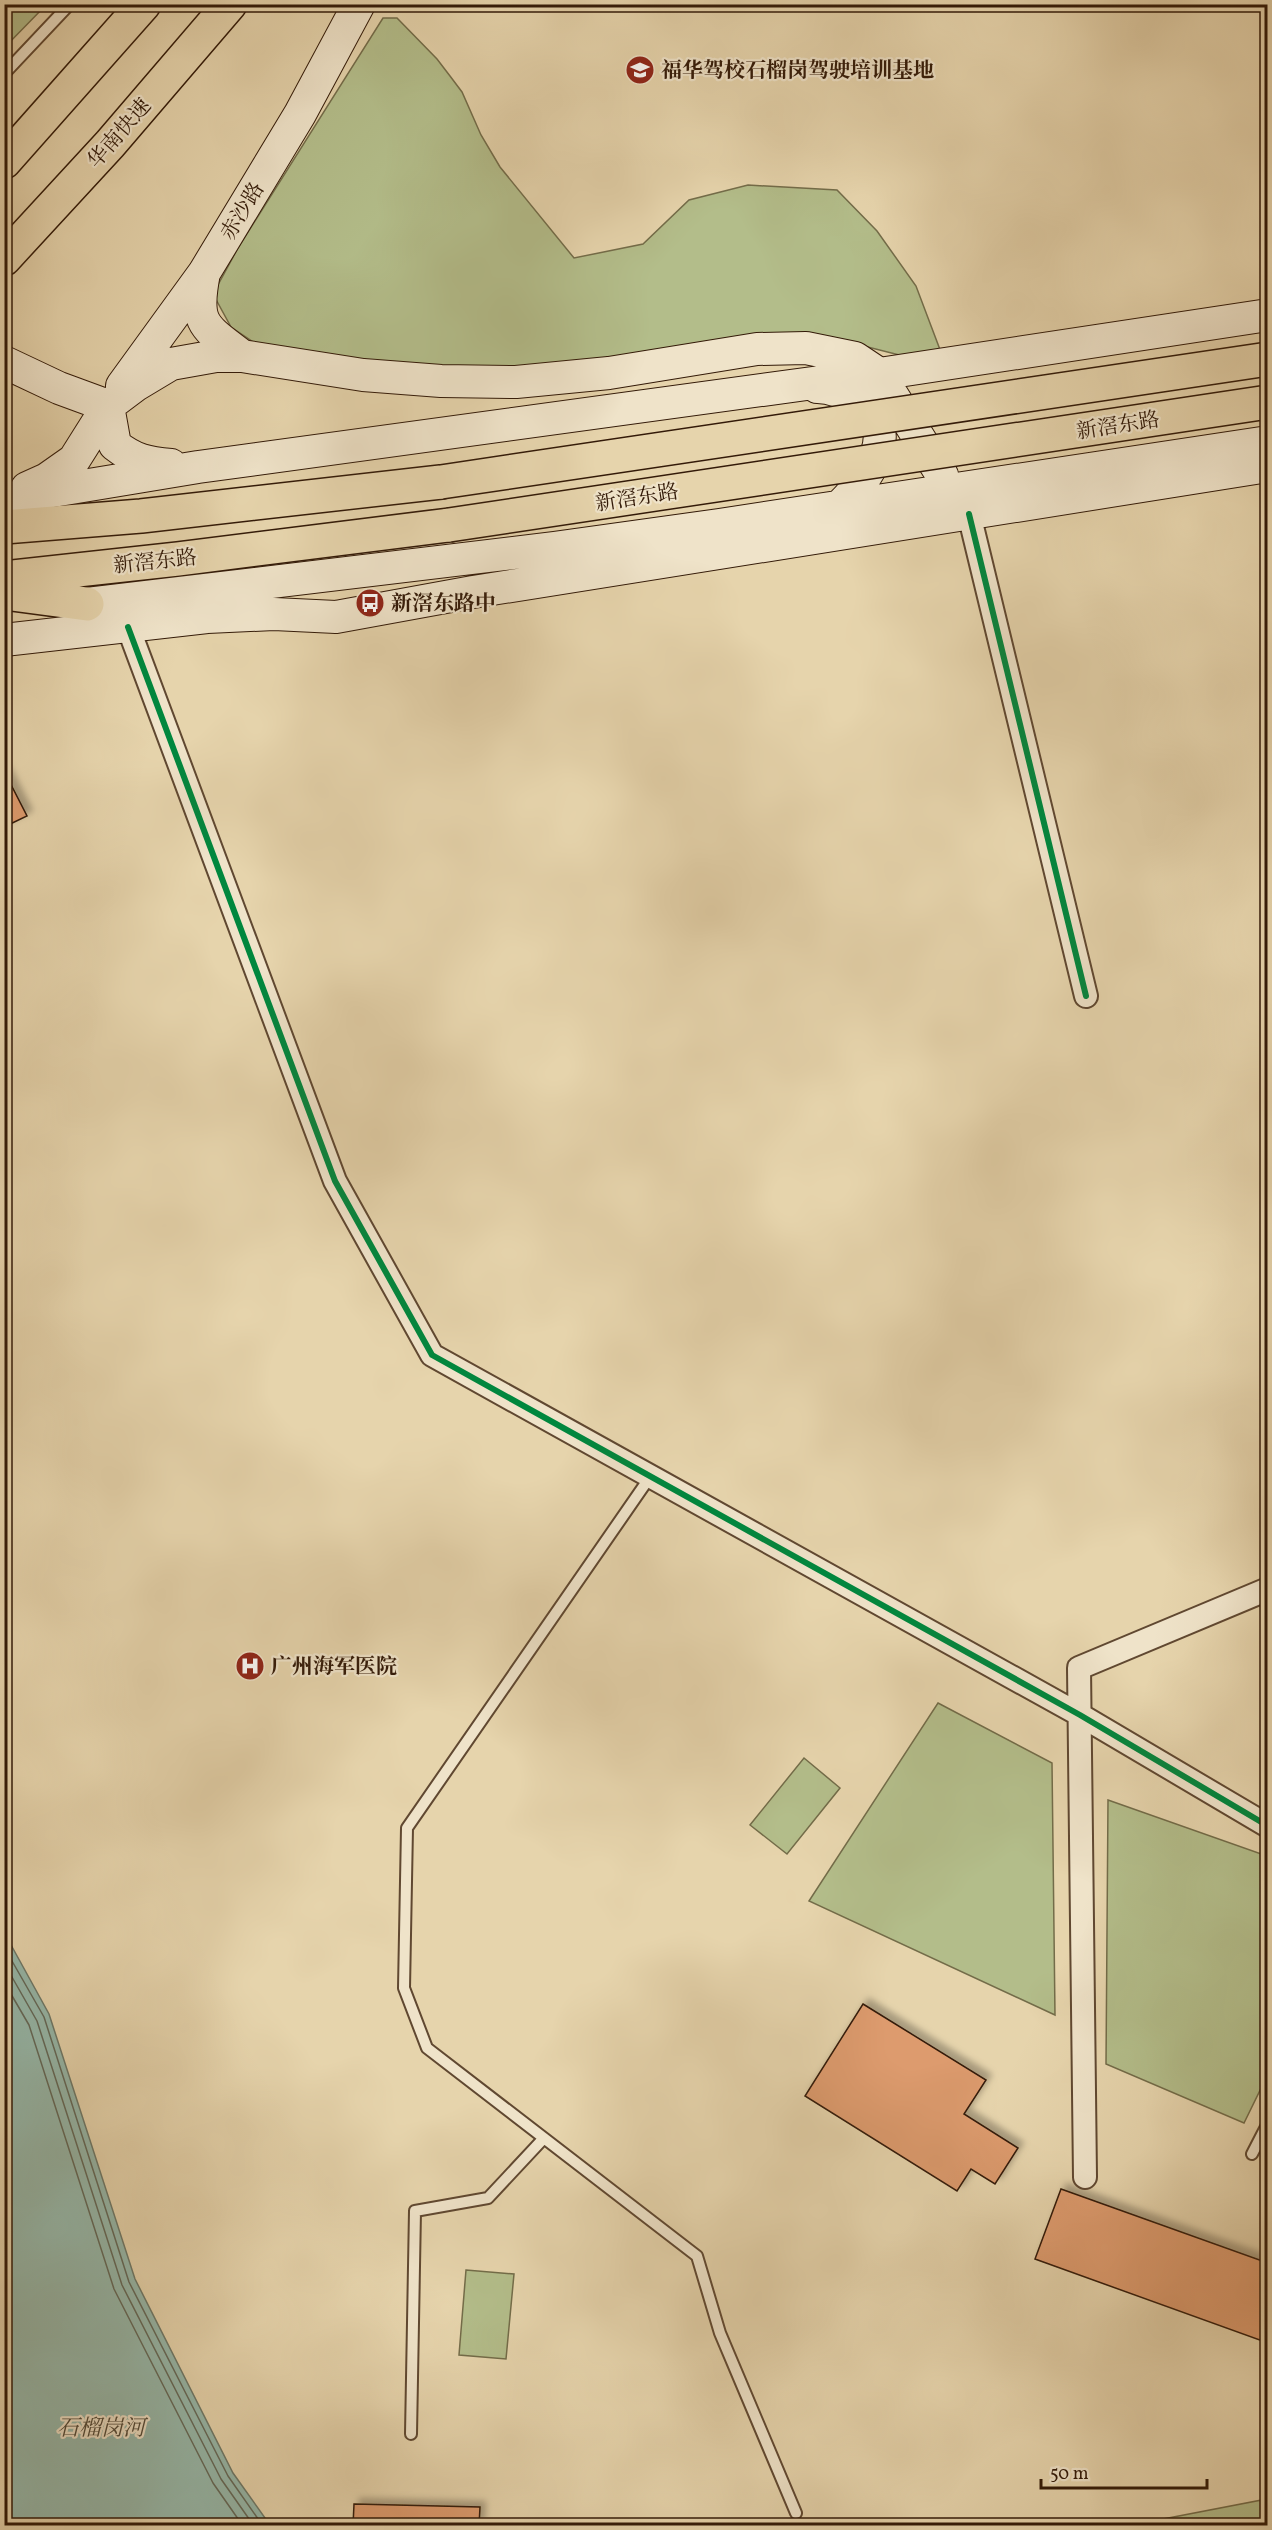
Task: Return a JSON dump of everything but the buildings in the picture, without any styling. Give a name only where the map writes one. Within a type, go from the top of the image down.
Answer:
[{"type":"highway","points":[[4,162],[144,4]]},
{"type":"highway","name":"华南快速","points":[[4,259],[110,144],[230,4]]},
{"type":"highway","name":"新滘东路","points":[[4,527],[141,516],[441,482],[1268,359]]},
{"type":"highway","name":"新滘东路","points":[[4,578],[449,525],[1268,402]]},
{"type":"highway","points":[[4,593],[87,604]]},
{"type":"main road","name":"赤沙路","points":[[4,499],[47,479],[74,460],[108,406],[204,273],[300,114],[359,4]]},
{"type":"main road","points":[[204,273],[198,301],[202,319],[211,332],[242,356]]},
{"type":"main road","points":[[4,499],[198,467],[879,374],[1268,315]]},
{"type":"main road","points":[[108,406],[156,371],[171,363],[195,358],[242,356],[363,375],[441,381],[516,382],[609,373],[757,349],[806,348],[855,358],[879,374],[969,514]]},
{"type":"main road","points":[[976,359],[952,378],[943,391],[936,409],[936,424],[941,439],[950,453],[963,464],[974,470],[1013,479]]},
{"type":"main road","points":[[4,362],[59,388],[108,406]]},
{"type":"main road","points":[[791,386],[822,387],[842,392],[863,404],[873,414],[878,429],[878,452],[863,482],[840,506]]},
{"type":"main road","points":[[108,406],[115,445],[131,457],[150,463],[198,467]]},
{"type":"main road","points":[[87,604],[567,547],[1268,442]]},
{"type":"main road","points":[[4,640],[245,614],[336,617],[401,607],[473,592],[1268,466]]},
{"type":"street","points":[[969,514],[1086,996]]},
{"type":"street","points":[[128,627],[335,1181],[432,1355],[1080,1715],[1268,1826]]},
{"type":"street","points":[[1085,2177],[1079,1668],[1268,1589]]},
{"type":"lane","points":[[4,74],[70,4]]},
{"type":"lane","points":[[650,1477],[407,1828],[404,1988],[428,2048],[697,2256],[720,2333],[796,2513]]},
{"type":"lane","points":[[1252,2154],[1268,2123]]},
{"type":"lane","points":[[411,2434],[415,2211],[488,2198],[544,2138]]},
{"type":"green space","points":[[5,5],[46,5],[5,47]]},
{"type":"green space","points":[[383,18],[397,18],[437,59],[462,92],[481,135],[500,167],[574,258],[643,244],[689,200],[748,185],[837,190],[877,231],[916,286],[942,355],[915,359],[856,344],[595,365],[438,370],[256,344],[231,327],[213,294],[238,248]]},
{"type":"green space","points":[[938,1703],[1052,1763],[1055,2015],[809,1901]]},
{"type":"green space","points":[[804,1758],[840,1788],[787,1854],[750,1825]]},
{"type":"green space","points":[[1108,1800],[1267,1856],[1267,2076],[1244,2123],[1106,2064]]},
{"type":"green space","points":[[466,2270],[514,2274],[506,2359],[459,2355]]},
{"type":"green space","points":[[1267,2499],[1267,2525],[1132,2525]]},
{"type":"water","name":"石榴岗河","points":[[5,1934],[49,2014],[135,2279],[233,2473],[270,2525],[5,2525]]},
{"type":"cycle path","points":[[969,514],[1086,996]]},
{"type":"cycle path","points":[[128,627],[335,1181],[432,1355],[1080,1715],[1268,1826]]},
{"type":"place","name":"福华驾校石榴岗驾驶培训基地","points":[[640,70]]},
{"type":"place","name":"新滘东路中","points":[[370,603]]},
{"type":"place","name":"广州海军医院","points":[[250,1666]]}]
